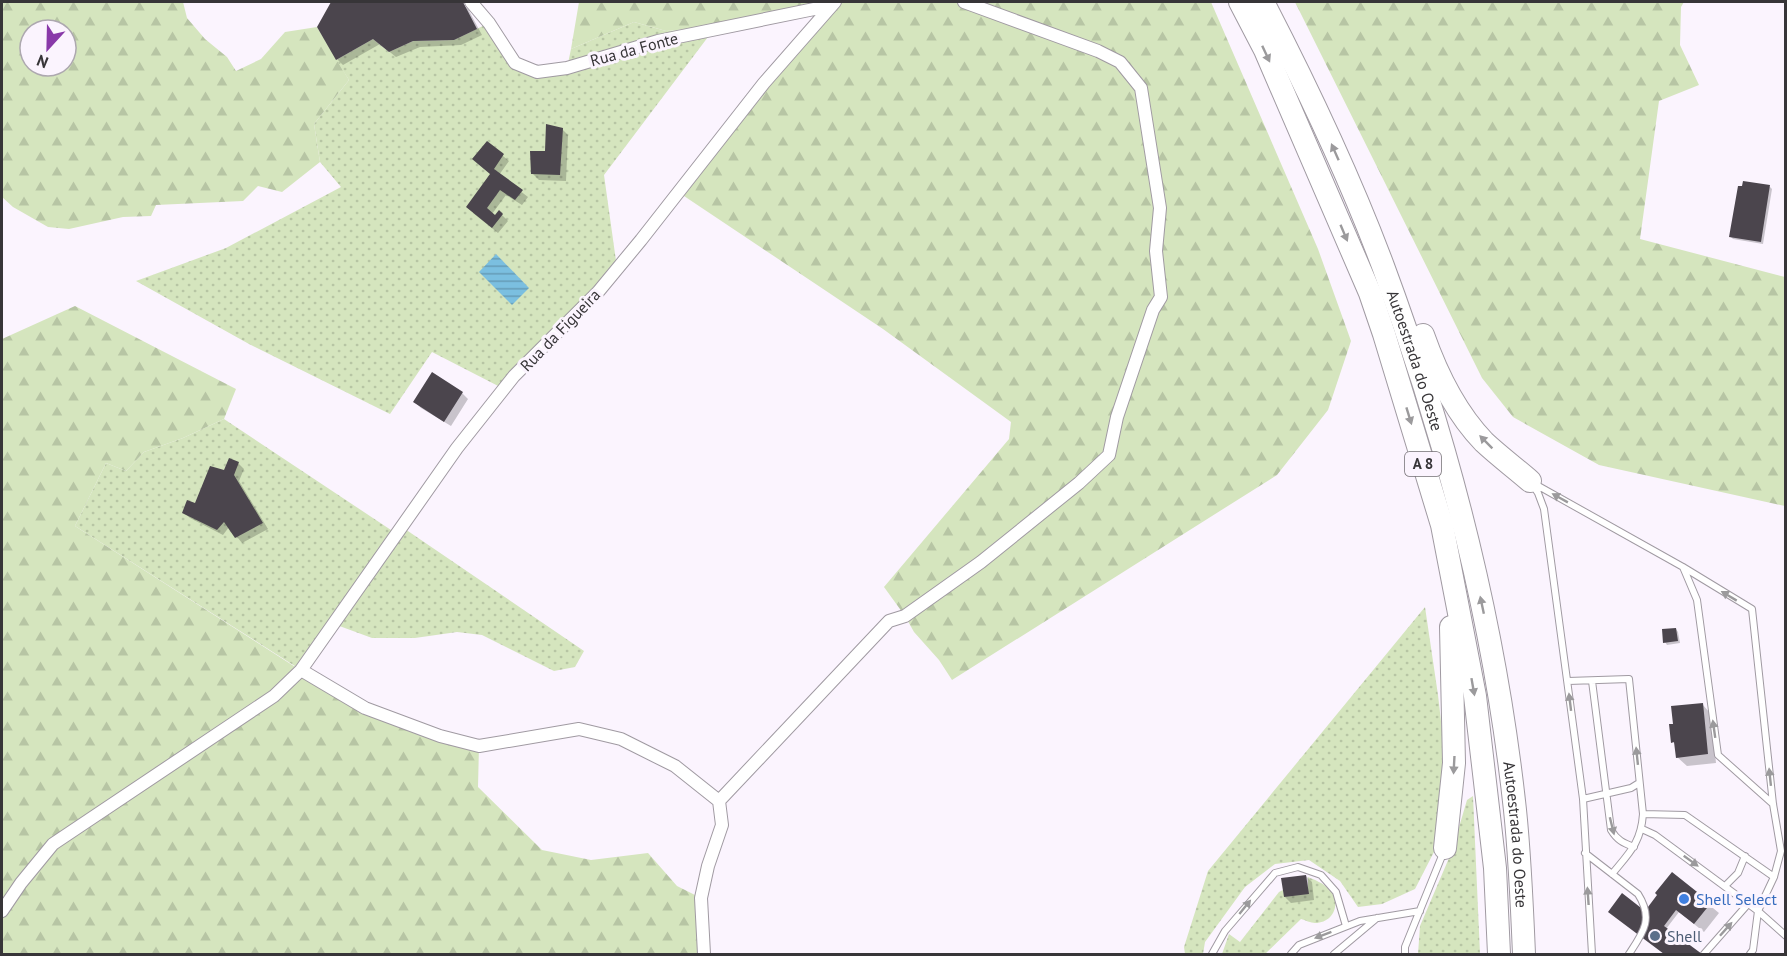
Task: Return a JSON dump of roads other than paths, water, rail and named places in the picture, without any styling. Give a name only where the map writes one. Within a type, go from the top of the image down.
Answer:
[{"type":"highway","name":"Autoestrada do Oeste","points":[[1240,2],[1265,50],[1370,292],[1442,525],[1475,696],[1495,868],[1499,954]]},
{"type":"highway","name":"Autoestrada do Oeste","points":[[1263,2],[1332,145],[1382,264],[1447,461],[1488,634],[1500,704],[1515,810],[1524,954]]},
{"type":"highway","points":[[1382,264],[1410,296],[1431,360],[1465,418],[1484,441],[1530,481]]},
{"type":"highway","points":[[1445,848],[1454,763],[1449,560]]},
{"type":"street","name":"Rua da Fonte","points":[[471,2],[489,23],[515,63],[537,72],[567,68],[658,41],[832,4]]},
{"type":"street","points":[[719,801],[889,621],[905,616],[981,562],[1079,483],[1109,454],[1117,417],[1153,310],[1161,297],[1156,251],[1160,208],[1141,88],[1120,63],[1098,51],[964,2]]},
{"type":"street","name":"Rua da Figueira","points":[[2,911],[21,883],[53,844],[274,696],[300,670],[451,458],[509,382],[598,292],[764,83],[832,4]]},
{"type":"street","points":[[300,670],[366,708],[440,736],[479,746],[579,729],[621,738],[675,766],[719,801],[722,825],[708,866],[701,898],[704,954]]},
{"type":"lane","points":[[1530,481],[1683,567],[1752,609],[1773,804],[1781,851],[1774,877],[1758,911],[1751,952],[1761,954]]},
{"type":"lane","points":[[1530,481],[1544,509],[1568,681],[1583,799],[1592,954]]},
{"type":"lane","points":[[1683,567],[1697,600],[1718,755],[1773,804]]},
{"type":"lane","points":[[1568,681],[1629,679],[1643,814],[1642,829],[1634,847],[1612,874]]},
{"type":"lane","points":[[1592,681],[1611,830],[1622,843],[1634,847]]},
{"type":"lane","points":[[1583,799],[1631,788],[1639,783]]},
{"type":"lane","points":[[1643,814],[1685,815],[1774,877]]},
{"type":"lane","points":[[1642,829],[1655,835],[1725,886],[1758,911],[1785,936]]},
{"type":"lane","points":[[1405,954],[1405,947],[1445,848]]},
{"type":"lane","points":[[1585,853],[1638,894],[1643,903],[1646,917],[1644,932],[1629,954]]},
{"type":"lane","points":[[1725,886],[1738,873],[1745,856]]},
{"type":"lane","points":[[1212,954],[1225,932],[1275,873],[1298,867],[1322,875],[1336,892],[1346,926]]},
{"type":"lane","points":[[1704,954],[1748,904]]},
{"type":"lane","points":[[1291,954],[1299,945],[1360,921],[1420,911]]},
{"type":"lane","points":[[1334,954],[1377,918]]},
{"type":"water","points":[[496,254],[529,288],[512,305],[479,272]]},
{"type":"place","name":"Shell Select","points":[[1684,899]]},
{"type":"place","name":"Shell","points":[[1655,936]]}]
